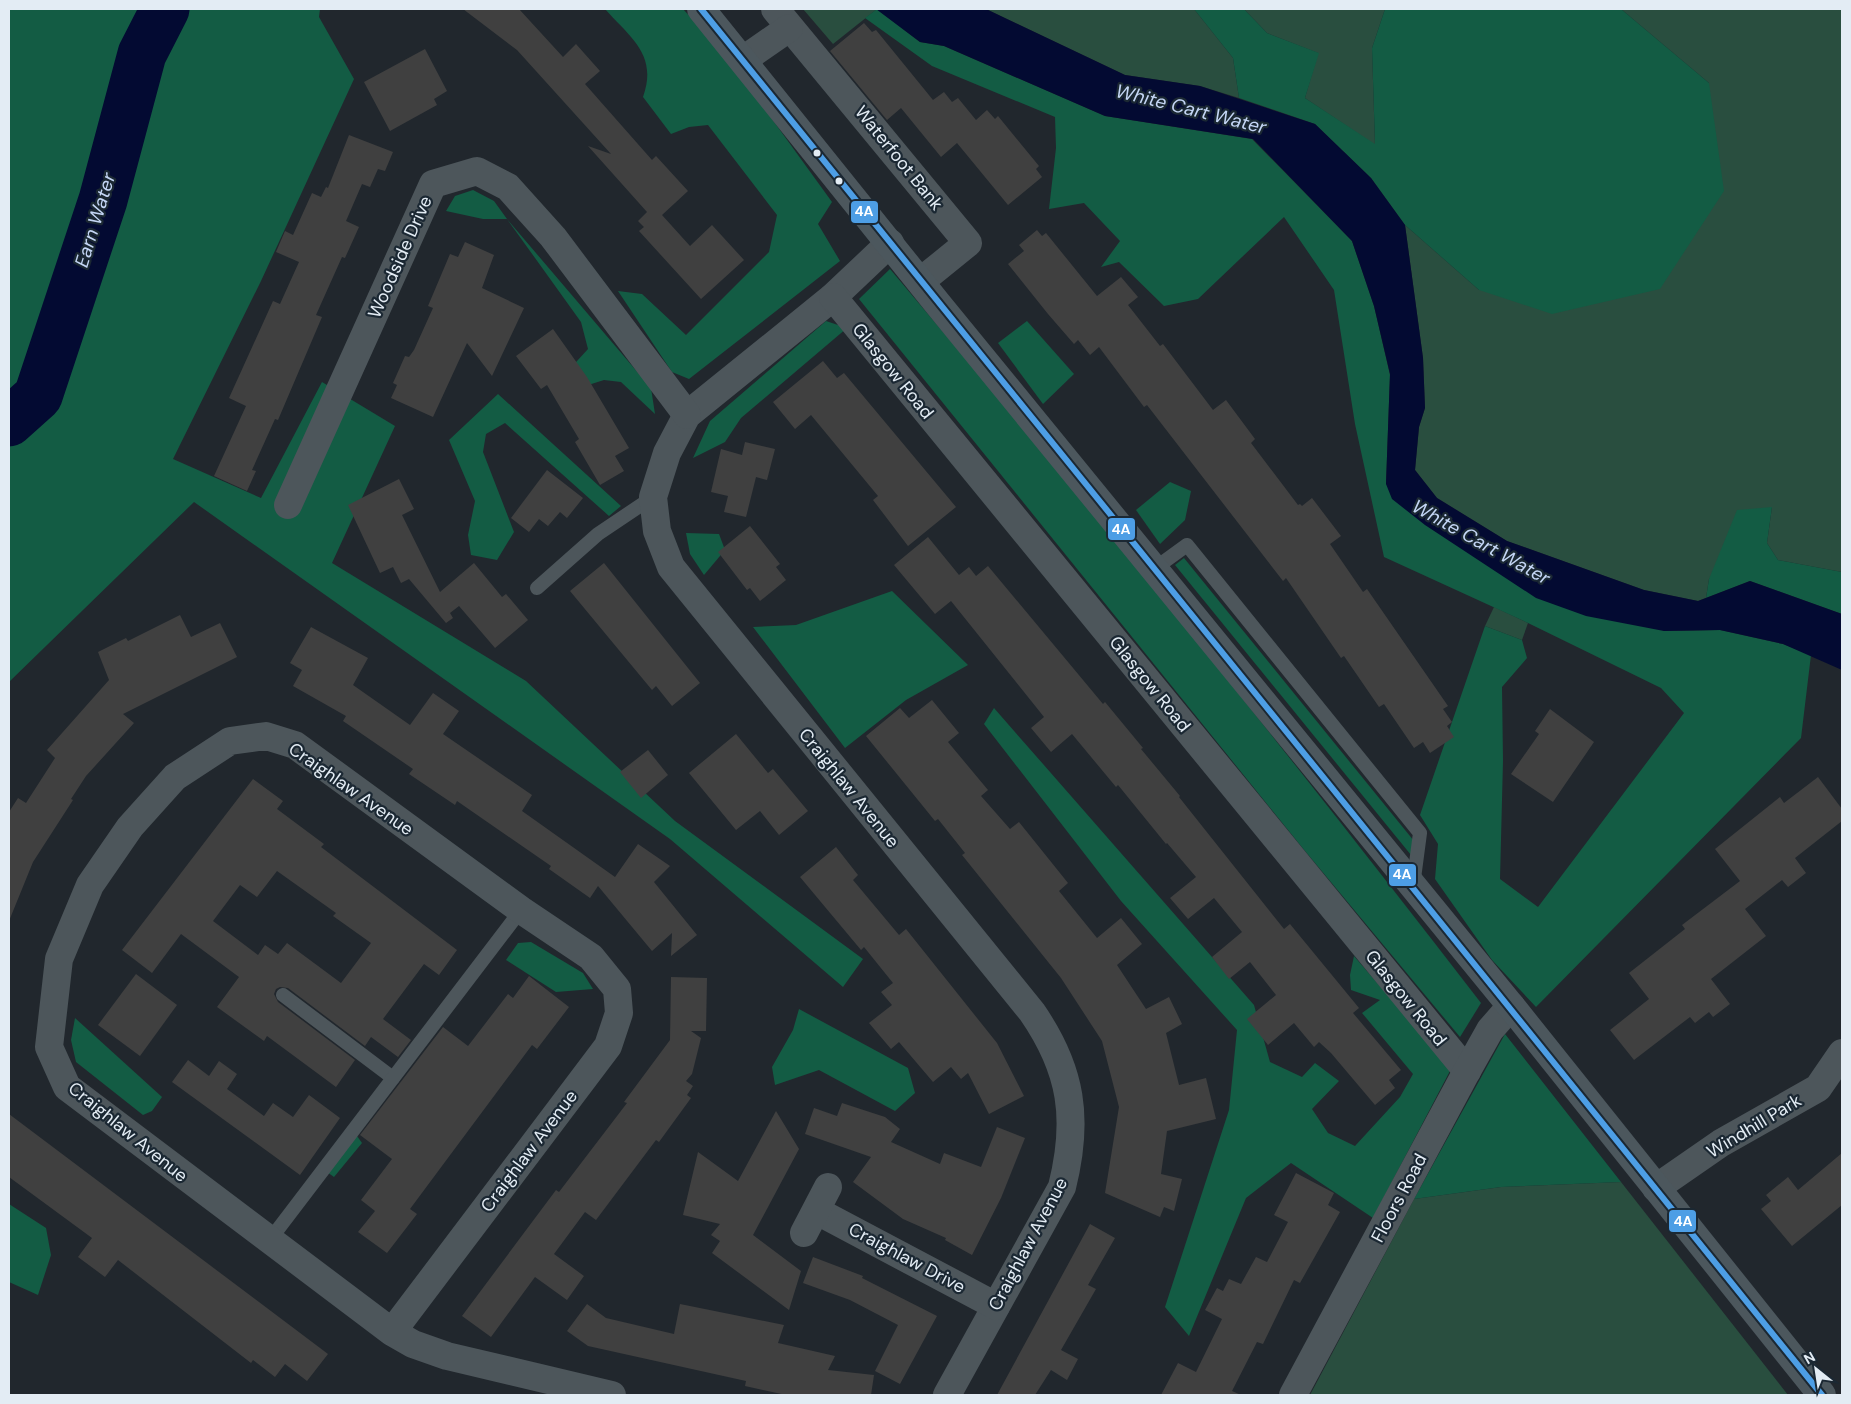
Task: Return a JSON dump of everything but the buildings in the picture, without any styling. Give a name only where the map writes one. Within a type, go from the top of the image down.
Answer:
[{"type":"main road","points":[[700,9],[1511,1006],[1822,1395]]},
{"type":"street","name":"Waterfoot Bank","points":[[743,60],[782,18],[968,242],[921,281]]},
{"type":"street","name":"Woodside Drive","points":[[288,505],[433,184],[477,171],[508,187],[552,237],[687,415]]},
{"type":"street","name":"Craighlaw Avenue","points":[[890,243],[833,297],[687,415],[667,453],[653,497],[657,532],[671,567],[1032,1012],[1050,1037],[1064,1075],[1070,1102],[1072,1130],[1069,1160],[1062,1187],[947,1395]]},
{"type":"street","name":"Glasgow Road","points":[[833,297],[1467,1071]]},
{"type":"street","name":"Craighlaw Avenue","points":[[392,1332],[608,1046],[619,1013],[616,989],[591,957],[521,910],[295,745],[266,736],[230,741],[175,777],[130,827],[90,884],[59,959],[49,1047],[67,1087],[268,1241],[392,1332],[413,1344],[447,1356],[612,1395]]},
{"type":"street","name":"Floors Road","points":[[1293,1395],[1467,1071],[1490,1030],[1511,1006]]},
{"type":"street","name":"Windhill Park","points":[[1656,1188],[1722,1143],[1818,1088],[1842,1053]]},
{"type":"street","name":"Craighlaw Drive","points":[[816,1211],[996,1306]]},
{"type":"lane","points":[[537,588],[598,534],[653,497]]},
{"type":"lane","points":[[1154,569],[1188,545],[1420,833],[1413,886]]},
{"type":"lane","points":[[268,1241],[521,910]]},
{"type":"lane","points":[[283,995],[393,1078]]},
{"type":"green space","points":[[9,9],[320,9],[319,17],[354,79],[261,281],[173,459],[261,498],[322,382],[395,426],[332,563],[526,681],[675,821],[863,959],[843,987],[670,839],[194,502],[9,682]]},
{"type":"green space","points":[[605,9],[683,9],[727,57],[832,202],[818,224],[840,261],[689,379],[672,372],[618,291],[642,294],[686,335],[769,252],[777,215],[708,125],[689,127],[671,134],[643,97],[647,82],[647,70],[639,48]]},
{"type":"green space","points":[[803,9],[877,9],[833,44]]},
{"type":"green space","points":[[877,9],[920,42],[944,46],[1105,116],[1252,139],[1352,241],[1374,306],[1390,375],[1386,484],[1664,631],[1720,630],[1783,644],[1811,655],[1801,738],[1536,1007],[1492,960],[1435,879],[1438,844],[1420,815],[1485,626],[1522,640],[1527,658],[1502,687],[1503,761],[1500,879],[1538,907],[1684,713],[1661,688],[1528,623],[1384,557],[1355,424],[1334,290],[1284,217],[1198,299],[1164,306],[1119,262],[1101,267],[1120,241],[1084,203],[1049,209],[1056,148],[1055,117],[932,66],[865,18]]},
{"type":"green space","points":[[986,9],[1194,9],[1233,58],[1239,98],[1200,86],[1125,75]]},
{"type":"green space","points":[[1194,9],[1244,9],[1267,33],[1319,53],[1305,98],[1375,144],[1372,48],[1385,9],[1621,9],[1709,83],[1724,191],[1660,289],[1552,314],[1479,290],[1405,225],[1371,178],[1315,124],[1239,98],[1233,58]]},
{"type":"green space","points":[[1244,9],[1385,9],[1372,48],[1375,145],[1305,98],[1318,53],[1267,33]]},
{"type":"green space","points":[[1621,9],[1842,9],[1842,572],[1778,560],[1767,543],[1772,507],[1709,579],[1706,598],[1698,601],[1644,590],[1507,541],[1437,498],[1415,470],[1419,427],[1425,408],[1423,358],[1405,225],[1479,290],[1709,83]]},
{"type":"green space","points":[[473,190],[494,201],[507,219],[483,219],[446,211],[455,196]]},
{"type":"green space","points":[[507,219],[651,388],[655,414],[621,382],[604,380],[560,394],[555,385],[588,349],[581,322]]},
{"type":"green space","points":[[890,269],[1190,633],[1481,1003],[1460,1037],[1305,851],[859,299]]},
{"type":"green space","points":[[826,321],[847,328],[741,418],[725,442],[693,458],[710,421]]},
{"type":"green space","points":[[1027,321],[1074,374],[1043,404],[998,343]]},
{"type":"green space","points":[[498,394],[621,506],[609,516],[505,423],[486,434],[483,452],[514,532],[497,560],[471,555],[468,535],[475,501],[449,440]]},
{"type":"green space","points":[[1170,482],[1191,491],[1185,520],[1160,544],[1136,510]]},
{"type":"green space","points":[[1772,507],[1767,543],[1778,560],[1842,572],[1842,614],[1750,581],[1706,598],[1709,579],[1737,510]]},
{"type":"green space","points":[[686,533],[719,534],[725,550],[704,575],[690,554]]},
{"type":"green space","points":[[1184,558],[1414,841],[1411,855],[1175,565]]},
{"type":"green space","points":[[892,591],[968,665],[906,700],[845,748],[753,627],[796,625]]},
{"type":"green space","points":[[1494,607],[1528,623],[1522,640],[1485,626]]},
{"type":"green space","points":[[994,708],[1254,1005],[1270,1062],[1302,1077],[1315,1063],[1339,1081],[1312,1109],[1328,1133],[1355,1146],[1400,1097],[1413,1074],[1362,1013],[1380,1000],[1351,990],[1350,975],[1354,956],[1451,1069],[1373,1218],[1291,1163],[1246,1198],[1189,1336],[1165,1307],[1229,1110],[1237,1030],[1121,901],[984,724]]},
{"type":"green space","points":[[531,942],[583,973],[593,989],[556,992],[506,960],[518,943]]},
{"type":"green space","points":[[799,1009],[908,1068],[915,1093],[895,1111],[819,1070],[775,1085],[772,1067],[793,1030]]},
{"type":"green space","points":[[75,1018],[162,1097],[152,1111],[143,1115],[76,1062],[71,1040]]},
{"type":"green space","points":[[1505,1034],[1621,1182],[1501,1187],[1414,1199]]},
{"type":"green space","points":[[357,1136],[362,1143],[334,1177],[327,1172]]},
{"type":"green space","points":[[1621,1182],[1788,1395],[1310,1395],[1414,1199],[1501,1187]]},
{"type":"green space","points":[[9,1204],[46,1228],[51,1255],[38,1295],[9,1282]]},
{"type":"water","name":"White Cart Water","points":[[876,9],[986,9],[1125,75],[1200,86],[1315,124],[1371,178],[1405,225],[1423,358],[1425,408],[1419,427],[1415,470],[1437,498],[1507,541],[1644,590],[1698,601],[1750,581],[1842,614],[1842,670],[1783,644],[1720,630],[1664,631],[1586,616],[1536,598],[1425,525],[1392,499],[1386,484],[1390,374],[1374,306],[1352,241],[1253,139],[1105,116],[944,46],[920,42]]},
{"type":"waterway","name":"Earn Water","points":[[9,422],[38,396],[103,200],[142,54],[165,9]]},
{"type":"transit line","name":"4A","points":[[701,9],[1822,1395]]}]
